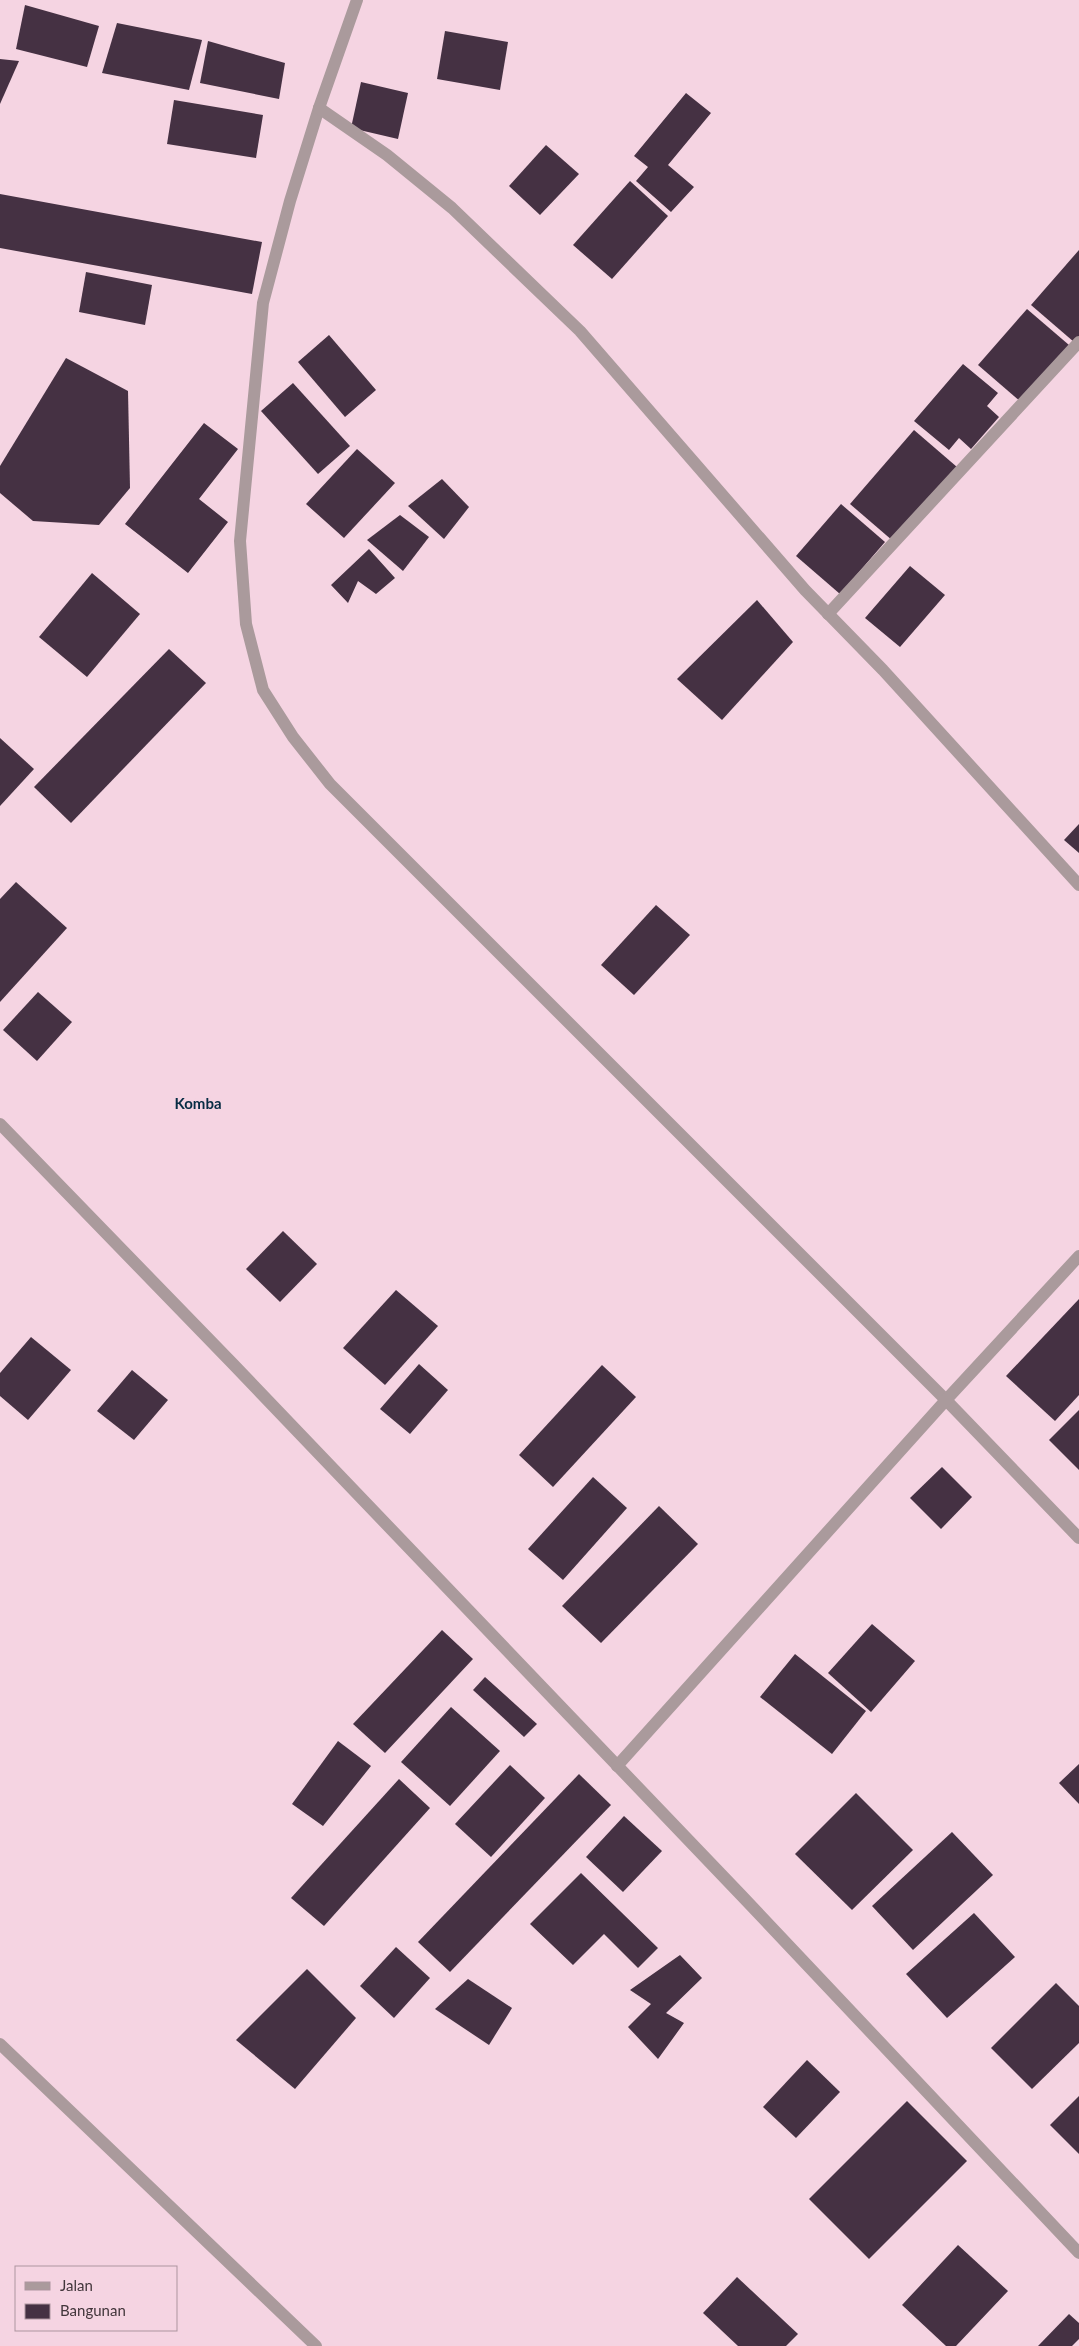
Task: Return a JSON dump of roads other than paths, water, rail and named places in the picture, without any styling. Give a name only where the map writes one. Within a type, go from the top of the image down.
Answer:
[{"type":"street","points":[[357,0],[319,108],[290,201],[263,302],[240,541],[246,624],[263,690],[293,737],[330,784],[946,1400],[1079,1538]]},
{"type":"street","points":[[319,108],[387,155],[452,208],[580,331],[804,590],[883,670],[1079,885]]},
{"type":"street","points":[[828,614],[1079,342]]},
{"type":"street","points":[[0,1124],[234,1364],[1079,2253]]},
{"type":"street","points":[[617,1766],[946,1400],[1079,1256]]},
{"type":"street","points":[[0,2044],[316,2346]]},
{"type":"district","name":"Komba","points":[[198,1103]]}]
